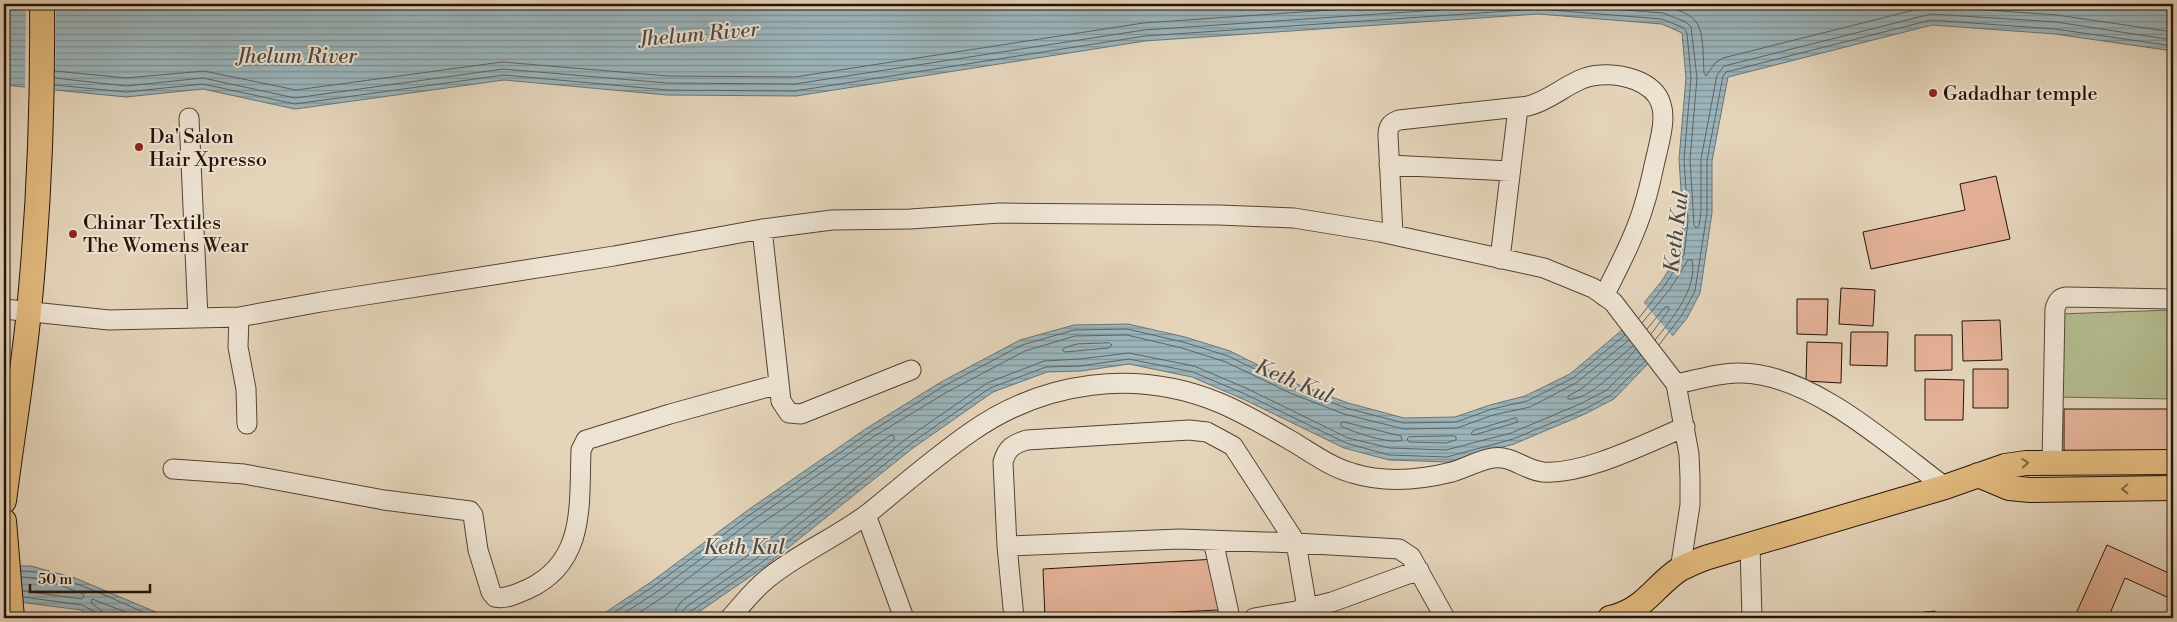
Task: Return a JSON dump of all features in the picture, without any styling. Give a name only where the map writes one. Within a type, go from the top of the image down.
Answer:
[{"type":"main road","points":[[4,501],[29,310],[37,186],[42,60],[42,4]]},
{"type":"main road","points":[[1610,618],[1620,616],[1637,607],[1680,570],[1705,558],[1945,487],[2004,466],[2026,463],[2173,462]]},
{"type":"main road","points":[[1978,475],[2009,488],[2030,490],[2173,488]]},
{"type":"main road","points":[[4,520],[12,609]]},
{"type":"street","points":[[1393,234],[1388,128],[1392,123],[1399,120],[1518,108],[1538,104],[1587,76],[1617,75],[1634,80],[1647,86],[1656,94],[1662,105],[1661,134],[1645,202],[1608,299]]},
{"type":"street","points":[[1500,259],[1518,108]]},
{"type":"street","points":[[189,118],[198,318]]},
{"type":"street","points":[[1389,166],[1510,171]]},
{"type":"street","points":[[4,309],[29,310],[109,320],[239,317],[321,302],[614,256],[762,229],[832,220],[910,219],[1000,213],[1099,213],[1294,218],[1393,234],[1544,268],[1593,288],[1608,299],[1673,380],[1685,428],[1689,454],[1690,505],[1680,570]]},
{"type":"street","points":[[762,229],[781,401],[789,413],[801,414],[911,370]]},
{"type":"street","points":[[2052,463],[2055,309],[2057,303],[2061,298],[2066,297],[2173,299]]},
{"type":"street","points":[[239,317],[238,347],[246,390],[247,424]]},
{"type":"street","points":[[1673,380],[1739,373],[1765,375],[1794,384],[1823,399],[1854,420],[1945,487]]},
{"type":"street","points":[[730,618],[767,578],[866,515],[972,431],[1008,410],[1036,398],[1068,389],[1103,384],[1135,383],[1160,385],[1189,392],[1250,417],[1324,461],[1352,474],[1416,480],[1500,457],[1509,459],[1531,470],[1545,472],[1574,469],[1598,462],[1685,428]]},
{"type":"street","points":[[173,469],[244,474],[384,500],[470,511],[473,515],[478,550],[491,592],[495,597],[505,598],[540,583],[552,574],[570,549],[578,523],[582,450],[586,440],[670,414],[779,384]]},
{"type":"street","points":[[1014,618],[1007,546],[1003,462],[1006,451],[1015,443],[1027,440],[1189,430],[1207,432],[1232,446],[1296,543],[1307,608]]},
{"type":"street","points":[[866,515],[904,618]]},
{"type":"street","points":[[1213,540],[1230,618]]},
{"type":"street","points":[[1007,546],[1213,540],[1399,549],[1410,557],[1419,570],[1445,618]]},
{"type":"street","points":[[1750,546],[1752,618]]},
{"type":"street","points":[[1254,618],[1332,602],[1419,570]]},
{"type":"green space","points":[[2173,310],[2173,399],[2054,397],[2058,314]]},
{"type":"water","name":"Jhelum River","points":[[4,4],[2173,4],[2173,51],[2055,34],[1932,25],[1728,77],[1712,161],[1712,213],[1700,293],[1687,318],[1662,349],[1614,399],[1585,414],[1514,444],[1448,462],[1389,460],[1344,448],[1243,399],[1192,377],[1129,364],[1081,371],[1047,372],[993,392],[913,448],[764,567],[690,618],[597,618],[651,582],[748,510],[867,428],[941,382],[1020,340],[1074,325],[1128,324],[1185,337],[1230,351],[1294,383],[1348,403],[1404,418],[1455,417],[1525,396],[1570,374],[1622,330],[1661,282],[1679,254],[1683,221],[1679,159],[1686,78],[1682,33],[1662,24],[1538,14],[1145,41],[796,96],[667,95],[504,80],[295,109],[203,89],[126,97],[4,85]]},
{"type":"water","points":[[4,566],[31,566],[75,578],[170,618],[96,618],[81,610],[4,600]]},
{"type":"pier","points":[[26,4],[56,4],[55,92],[25,89]]},
{"type":"pier","points":[[1642,301],[1674,338],[1650,366],[1621,328]]},
{"type":"building","points":[[2173,141],[2173,203],[2168,202]]},
{"type":"building","points":[[1996,176],[2010,239],[1871,269],[1863,232],[1965,210],[1960,184]]},
{"type":"building","points":[[1841,288],[1875,290],[1873,326],[1839,324]]},
{"type":"building","points":[[1797,299],[1828,299],[1827,335],[1797,334]]},
{"type":"building","points":[[2000,320],[2002,360],[1963,361],[1962,321]]},
{"type":"building","points":[[1851,332],[1888,332],[1887,366],[1850,365]]},
{"type":"building","points":[[1915,335],[1952,335],[1952,370],[1915,371]]},
{"type":"building","points":[[1807,342],[1842,343],[1841,383],[1806,381]]},
{"type":"building","points":[[1973,369],[2008,369],[2008,408],[1973,408]]},
{"type":"building","points":[[1925,379],[1964,380],[1963,420],[1925,420]]},
{"type":"building","points":[[2064,409],[2173,409],[2173,453],[2064,454]]},
{"type":"building","points":[[2107,545],[2173,575],[2173,583],[2167,597],[2125,578],[2108,618],[2074,618]]},
{"type":"building","points":[[1216,559],[1219,610],[1045,618],[1043,569]]},
{"type":"building","points":[[1935,611],[1936,618],[1900,618],[1899,615]]},
{"type":"place","name":"Gadadhar temple","points":[[1933,93]]},
{"type":"place","name":"Da' Salon Hair Xpresso","points":[[139,147]]},
{"type":"place","name":"Chinar Textiles The Womens Wear","points":[[73,234]]},
{"type":"water label","name":"Keth Kul","points":[[1676,232]]},
{"type":"water label","name":"Keth Kul","points":[[1294,381]]},
{"type":"water label","name":"Keth Kul","points":[[744,547]]}]
